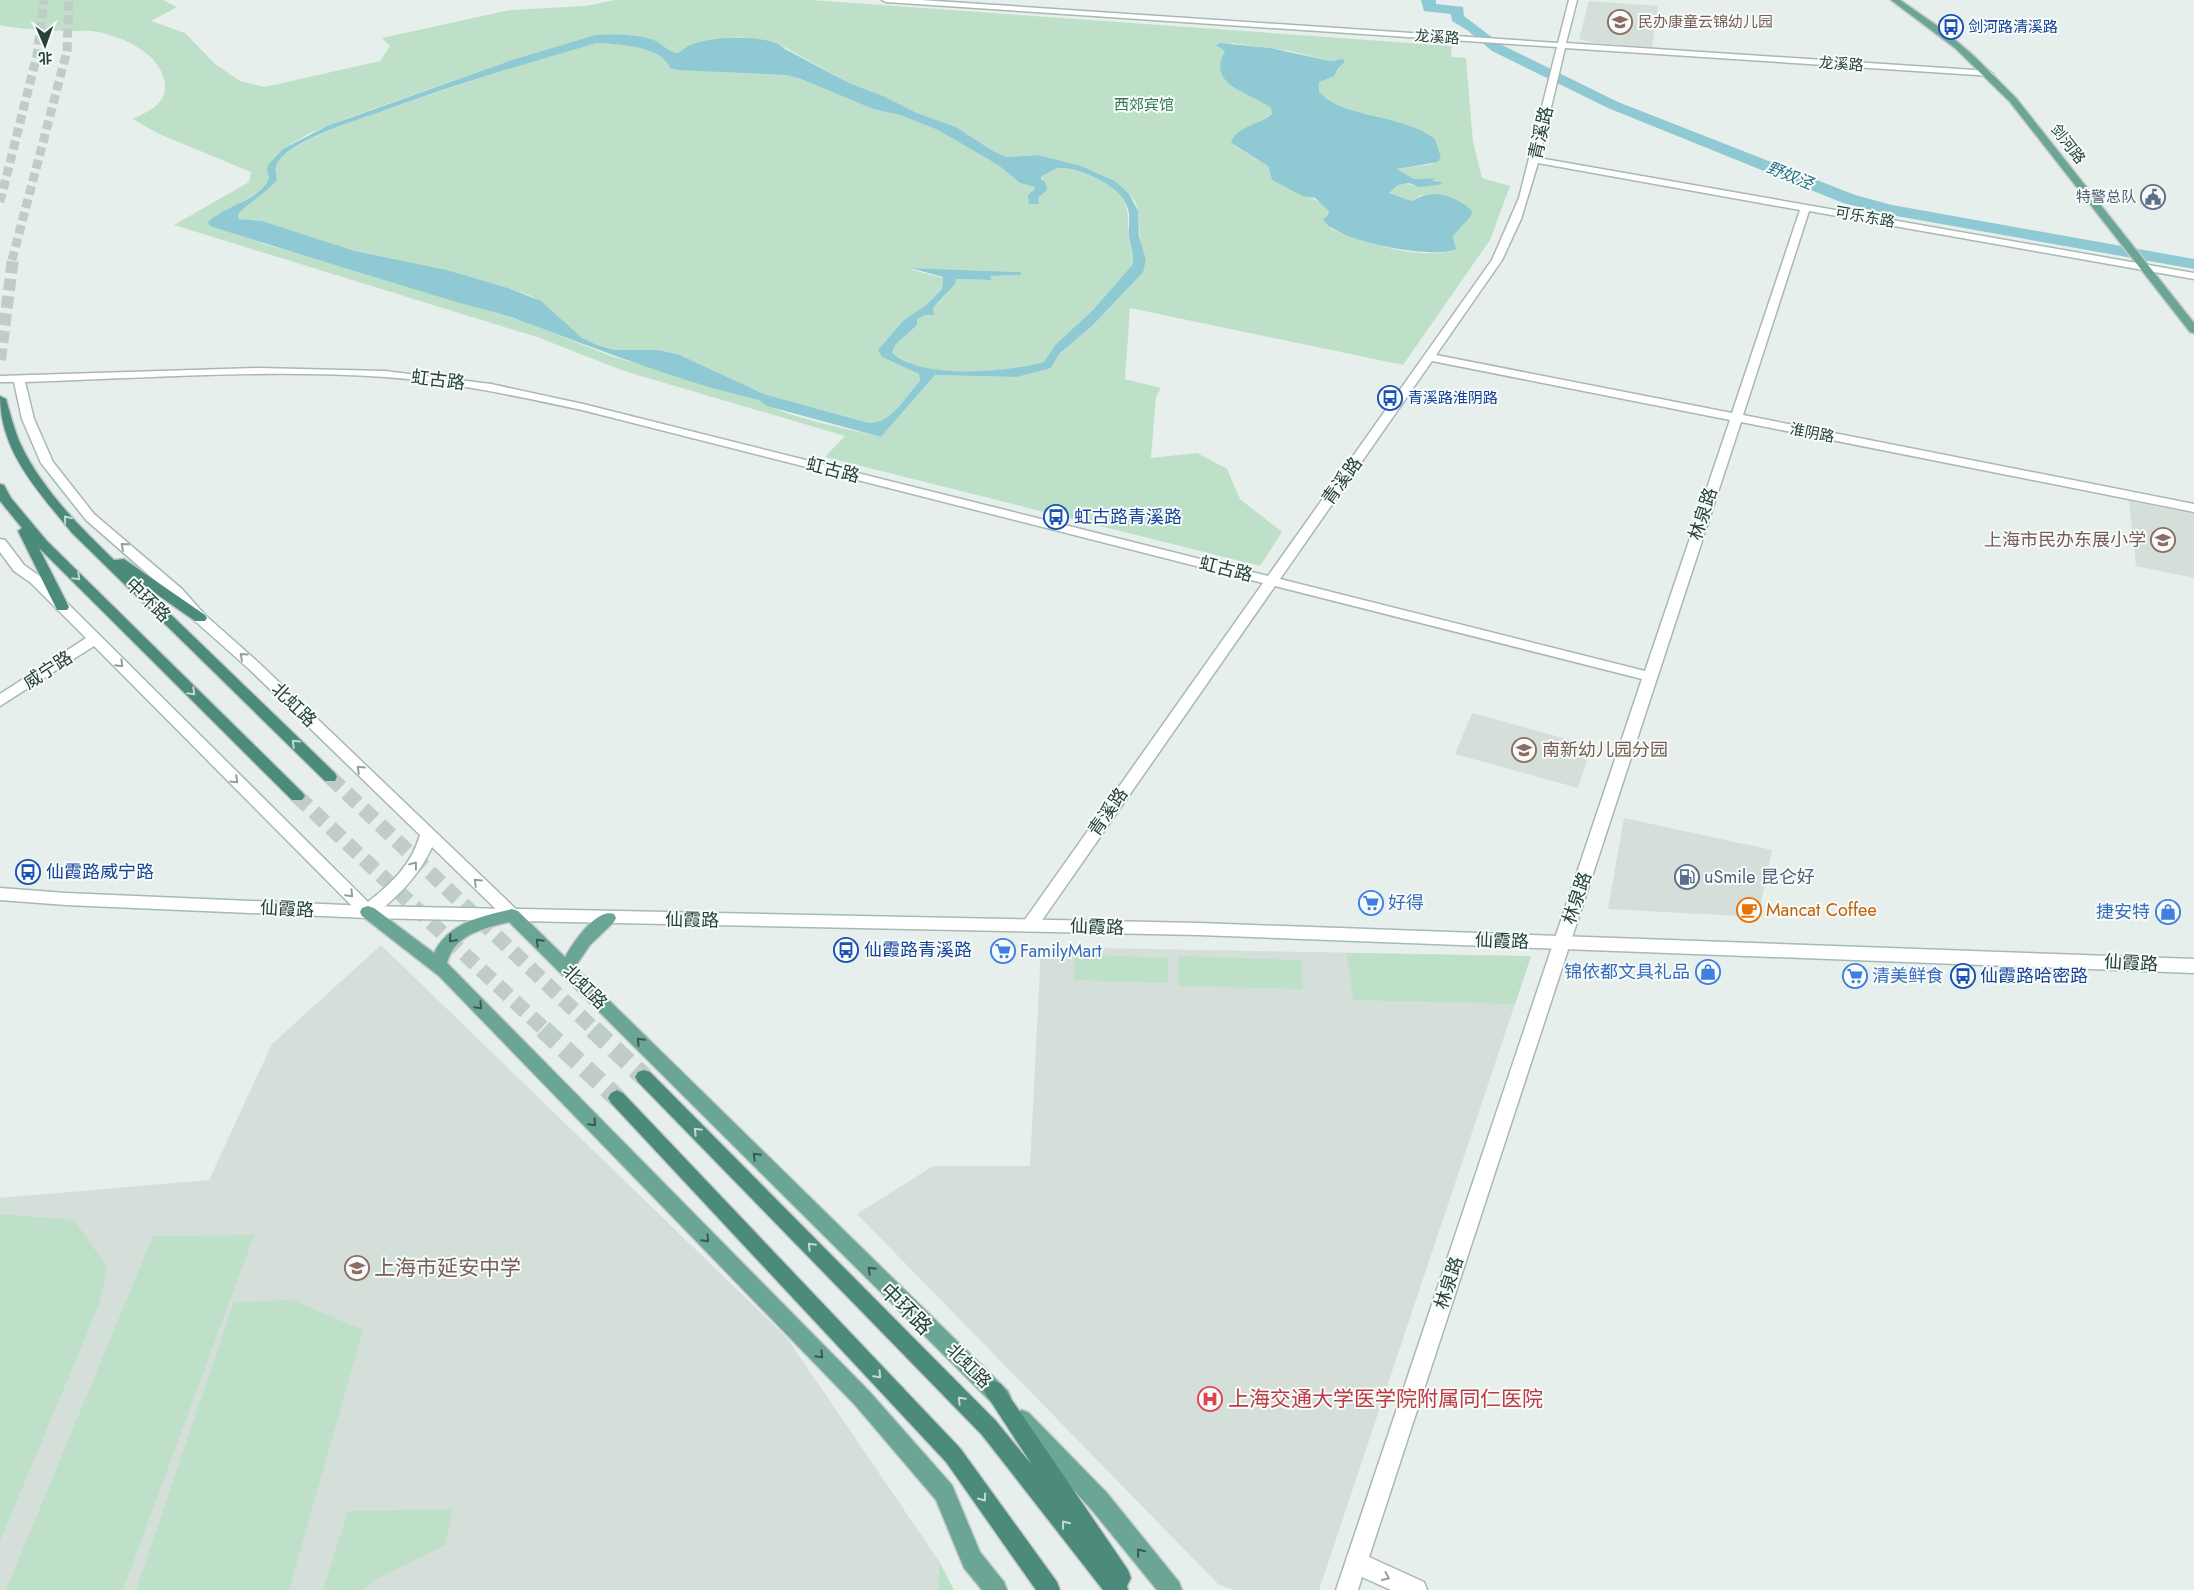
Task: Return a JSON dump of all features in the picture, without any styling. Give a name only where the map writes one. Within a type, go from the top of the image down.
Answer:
[{"type":"highway","name":"中环路","points":[[0,399],[18,450],[40,486],[85,538],[330,777]]},
{"type":"highway","name":"中环路","points":[[0,488],[12,507],[42,544],[297,796]]},
{"type":"highway","points":[[12,507],[62,607]]},
{"type":"highway","points":[[85,538],[200,618]]},
{"type":"highway","name":"中环路","points":[[644,1077],[989,1428],[1118,1590]]},
{"type":"highway","points":[[616,1098],[953,1456],[1049,1590]]},
{"type":"highway","points":[[994,1391],[1128,1590]]},
{"type":"main road","name":"剑河路","points":[[1894,0],[1951,40],[1989,74],[2031,122],[2194,330]]},
{"type":"main road","points":[[368,912],[438,966],[862,1398],[944,1493],[972,1560],[996,1590]]},
{"type":"main road","points":[[438,966],[440,955],[454,934],[466,928],[512,916]]},
{"type":"main road","name":"北虹路","points":[[512,916],[994,1391],[1099,1501],[1171,1590]]},
{"type":"main road","points":[[566,968],[584,940],[608,918]]},
{"type":"street","name":"龙溪路","points":[[886,0],[1989,74]]},
{"type":"street","name":"青溪路","points":[[1030,925],[1270,580],[1497,260],[1516,222],[1535,160],[1573,0]]},
{"type":"street","name":"可乐东路","points":[[1535,160],[2194,276]]},
{"type":"street","name":"林泉路","points":[[1347,1590],[1651,677],[1734,418],[1806,207]]},
{"type":"street","name":"淮阴路","points":[[1430,356],[2194,508]]},
{"type":"street","name":"虹古路","points":[[0,379],[259,371],[328,372],[394,375],[491,387],[583,407],[1651,677]]},
{"type":"street","name":"北虹路","points":[[19,378],[28,419],[47,463],[90,517],[176,592],[200,618],[261,673],[512,916]]},
{"type":"street","points":[[0,543],[19,568],[36,580],[368,912],[391,891],[415,863],[426,845],[428,834]]},
{"type":"street","name":"威宁路","points":[[0,701],[95,639]]},
{"type":"street","name":"仙霞路","points":[[0,894],[76,900],[368,912],[1199,929],[2194,966]]},
{"type":"street","points":[[1356,1563],[1416,1590]]},
{"type":"shaded area","name":"民办康童云锦幼儿园","points":[[1589,1],[1658,6],[1652,47],[1595,43],[1579,39]]},
{"type":"shaded area","name":"上海市民办东展小学","points":[[2129,501],[2194,514],[2194,578],[2136,566]]},
{"type":"shaded area","name":"南新幼儿园分园","points":[[1472,713],[1592,746],[1578,788],[1455,754]]},
{"type":"shaded area","points":[[1624,818],[1772,850],[1758,917],[1608,909]]},
{"type":"shaded area","name":"上海市延安中学","points":[[381,945],[787,1338],[939,1561],[938,1590],[0,1590],[0,1198],[209,1180],[272,1044]]},
{"type":"shaded area","name":"上海交通大学医学院附属同仁医院","points":[[1041,947],[1531,956],[1319,1590],[1233,1590],[1218,1584],[857,1214],[933,1166],[1030,1166]]},
{"type":"green space","name":"西郊宾馆","points":[[0,0],[163,0],[177,7],[151,21],[185,33],[215,64],[240,81],[265,87],[380,61],[390,46],[382,38],[510,10],[586,6],[615,0],[811,0],[1452,46],[1451,57],[1466,58],[1473,142],[1482,178],[1510,186],[1490,240],[1403,365],[1130,308],[1125,379],[1161,388],[1156,397],[1151,458],[1197,453],[1227,469],[1240,499],[1282,532],[1260,566],[825,457],[845,436],[624,371],[537,337],[174,225],[249,182],[251,172],[157,133],[133,119],[157,105],[164,94],[165,87],[160,69],[154,61],[129,42],[99,32],[34,30],[0,25]],"holes":[[[595,35],[627,35],[652,39],[669,52],[679,53],[712,40],[739,37],[781,45],[849,83],[883,96],[917,113],[956,127],[993,151],[1007,157],[1039,155],[1095,172],[1115,181],[1135,201],[1138,211],[1141,249],[1146,260],[1142,272],[1093,325],[1059,354],[1051,368],[1017,377],[935,375],[881,437],[784,412],[759,400],[608,355],[523,321],[454,301],[399,282],[264,244],[240,235],[215,215],[231,209],[267,186],[283,149],[310,133],[512,60]],[[1232,43],[1290,51],[1330,61],[1336,59],[1339,67],[1337,72],[1319,82],[1319,91],[1329,100],[1357,111],[1407,125],[1435,139],[1441,156],[1432,164],[1397,169],[1414,179],[1434,178],[1432,181],[1442,182],[1439,185],[1423,186],[1403,184],[1397,186],[1389,193],[1412,201],[1421,195],[1458,230],[1453,236],[1455,243],[1451,251],[1436,253],[1406,251],[1374,244],[1331,229],[1329,210],[1320,202],[1272,180],[1268,166],[1234,146],[1233,137],[1272,114],[1271,108],[1263,102],[1241,92],[1222,56]]]},
{"type":"green space","points":[[597,43],[623,44],[648,50],[668,61],[717,72],[786,75],[801,79],[873,109],[900,115],[938,130],[998,165],[1020,183],[1035,187],[1038,198],[1044,193],[1042,175],[1060,168],[1068,168],[1086,173],[1113,188],[1124,200],[1133,264],[1093,310],[1055,345],[1044,362],[1008,369],[966,372],[925,368],[907,362],[892,353],[895,345],[917,325],[917,319],[940,302],[956,279],[992,280],[990,276],[1013,275],[1021,272],[911,268],[943,278],[942,289],[926,305],[904,320],[879,350],[882,357],[919,374],[920,381],[892,414],[885,419],[869,423],[764,394],[680,355],[659,350],[614,350],[597,345],[582,338],[531,296],[508,288],[447,270],[355,251],[262,221],[237,219],[238,214],[277,180],[276,168],[278,162],[297,146],[310,139],[355,121],[461,84]]},
{"type":"green space","points":[[1347,953],[1531,956],[1515,1004],[1353,1000]]},
{"type":"green space","points":[[1075,954],[1168,958],[1168,983],[1074,980]]},
{"type":"green space","points":[[1179,956],[1301,960],[1303,989],[1178,986]]},
{"type":"green space","points":[[0,1214],[74,1220],[107,1267],[100,1302],[0,1541]]},
{"type":"green space","points":[[254,1235],[123,1590],[6,1590],[153,1236]]},
{"type":"green space","points":[[292,1300],[363,1330],[289,1590],[136,1590],[234,1302]]},
{"type":"green space","points":[[453,1509],[445,1545],[374,1580],[363,1590],[323,1590],[348,1511]]},
{"type":"green space","points":[[939,1561],[954,1590],[938,1590]]},
{"type":"water","points":[[595,35],[644,37],[655,40],[670,51],[678,53],[688,46],[709,40],[753,38],[766,40],[777,44],[849,83],[883,96],[917,113],[956,127],[993,151],[1007,157],[1038,155],[1081,166],[1115,181],[1129,194],[1138,211],[1139,236],[1146,260],[1143,272],[1093,325],[1059,354],[1051,368],[1017,377],[935,375],[881,437],[767,406],[759,400],[698,384],[513,318],[210,226],[208,222],[214,217],[260,191],[269,177],[268,165],[283,149],[327,126],[512,60]],"holes":[[[597,43],[627,46],[649,51],[658,55],[670,68],[678,70],[786,75],[801,79],[873,109],[900,115],[938,130],[998,165],[1020,183],[1035,187],[1028,195],[1029,204],[1039,204],[1038,198],[1047,190],[1046,183],[1041,179],[1042,176],[1051,171],[1068,168],[1086,173],[1113,188],[1124,200],[1129,212],[1129,234],[1133,264],[1093,310],[1055,345],[1044,362],[987,371],[944,370],[923,367],[906,362],[892,353],[895,345],[917,325],[917,319],[925,315],[934,315],[933,308],[955,284],[956,279],[992,280],[990,276],[1020,275],[1021,272],[910,268],[943,277],[942,289],[926,305],[904,320],[878,350],[882,357],[919,374],[920,381],[892,414],[885,419],[869,423],[764,394],[680,355],[659,350],[614,350],[597,345],[582,338],[541,301],[508,288],[447,270],[355,251],[262,221],[238,219],[238,214],[277,180],[276,168],[278,162],[286,154],[310,138],[460,84]]]},
{"type":"water","points":[[1220,43],[1270,48],[1330,61],[1343,59],[1345,62],[1339,67],[1334,76],[1319,82],[1319,91],[1328,100],[1341,106],[1407,125],[1435,139],[1441,157],[1438,162],[1397,169],[1414,179],[1435,178],[1432,181],[1443,182],[1439,185],[1419,187],[1409,183],[1398,185],[1389,193],[1412,201],[1427,195],[1443,195],[1465,205],[1472,211],[1471,216],[1453,236],[1456,249],[1444,252],[1407,250],[1345,235],[1331,227],[1323,219],[1328,216],[1329,211],[1315,198],[1303,196],[1272,180],[1268,166],[1231,142],[1243,129],[1272,114],[1271,108],[1233,87],[1226,80],[1221,73],[1220,63],[1225,51],[1216,45]]},
{"type":"waterway","name":"野奴泾","points":[[1428,0],[1430,1],[1429,8],[1458,10],[1457,18],[1472,27],[1497,48],[1613,105],[1849,199],[1891,210],[2194,264]]},
{"type":"tunnel","points":[[0,202],[37,55],[44,0]]},
{"type":"tunnel","points":[[12,260],[67,51],[69,0]]},
{"type":"tunnel","points":[[0,360],[13,259]]},
{"type":"tunnel","points":[[330,777],[595,1030]]},
{"type":"tunnel","points":[[297,796],[545,1030]]},
{"type":"tunnel","points":[[543,1029],[617,1098]]},
{"type":"tunnel","points":[[593,1029],[644,1077]]},
{"type":"place","name":"民办康童云锦幼儿园","points":[[1620,22]]},
{"type":"place","name":"剑河路清溪路","points":[[1951,27]]},
{"type":"place","name":"特警总队","points":[[2153,197]]},
{"type":"place","name":"青溪路淮阴路","points":[[1390,398]]},
{"type":"place","name":"虹古路青溪路","points":[[1056,517]]},
{"type":"place","name":"上海市民办东展小学","points":[[2163,540]]},
{"type":"place","name":"南新幼儿园分园","points":[[1524,750]]},
{"type":"place","name":"仙霞路威宁路","points":[[28,872]]},
{"type":"place","name":"uSmile 昆仑好","points":[[1687,877]]},
{"type":"place","name":"好得","points":[[1371,903]]},
{"type":"place","name":"Mancat Coffee","points":[[1749,910]]},
{"type":"place","name":"捷安特","points":[[2168,912]]},
{"type":"place","name":"仙霞路青溪路","points":[[846,950]]},
{"type":"place","name":"FamilyMart","points":[[1003,951]]},
{"type":"place","name":"锦依都文具礼品","points":[[1708,972]]},
{"type":"place","name":"清美鲜食","points":[[1855,976]]},
{"type":"place","name":"仙霞路哈密路","points":[[1963,976]]},
{"type":"place","name":"上海市延安中学","points":[[357,1268]]},
{"type":"place","name":"上海交通大学医学院附属同仁医院","points":[[1210,1399]]}]
